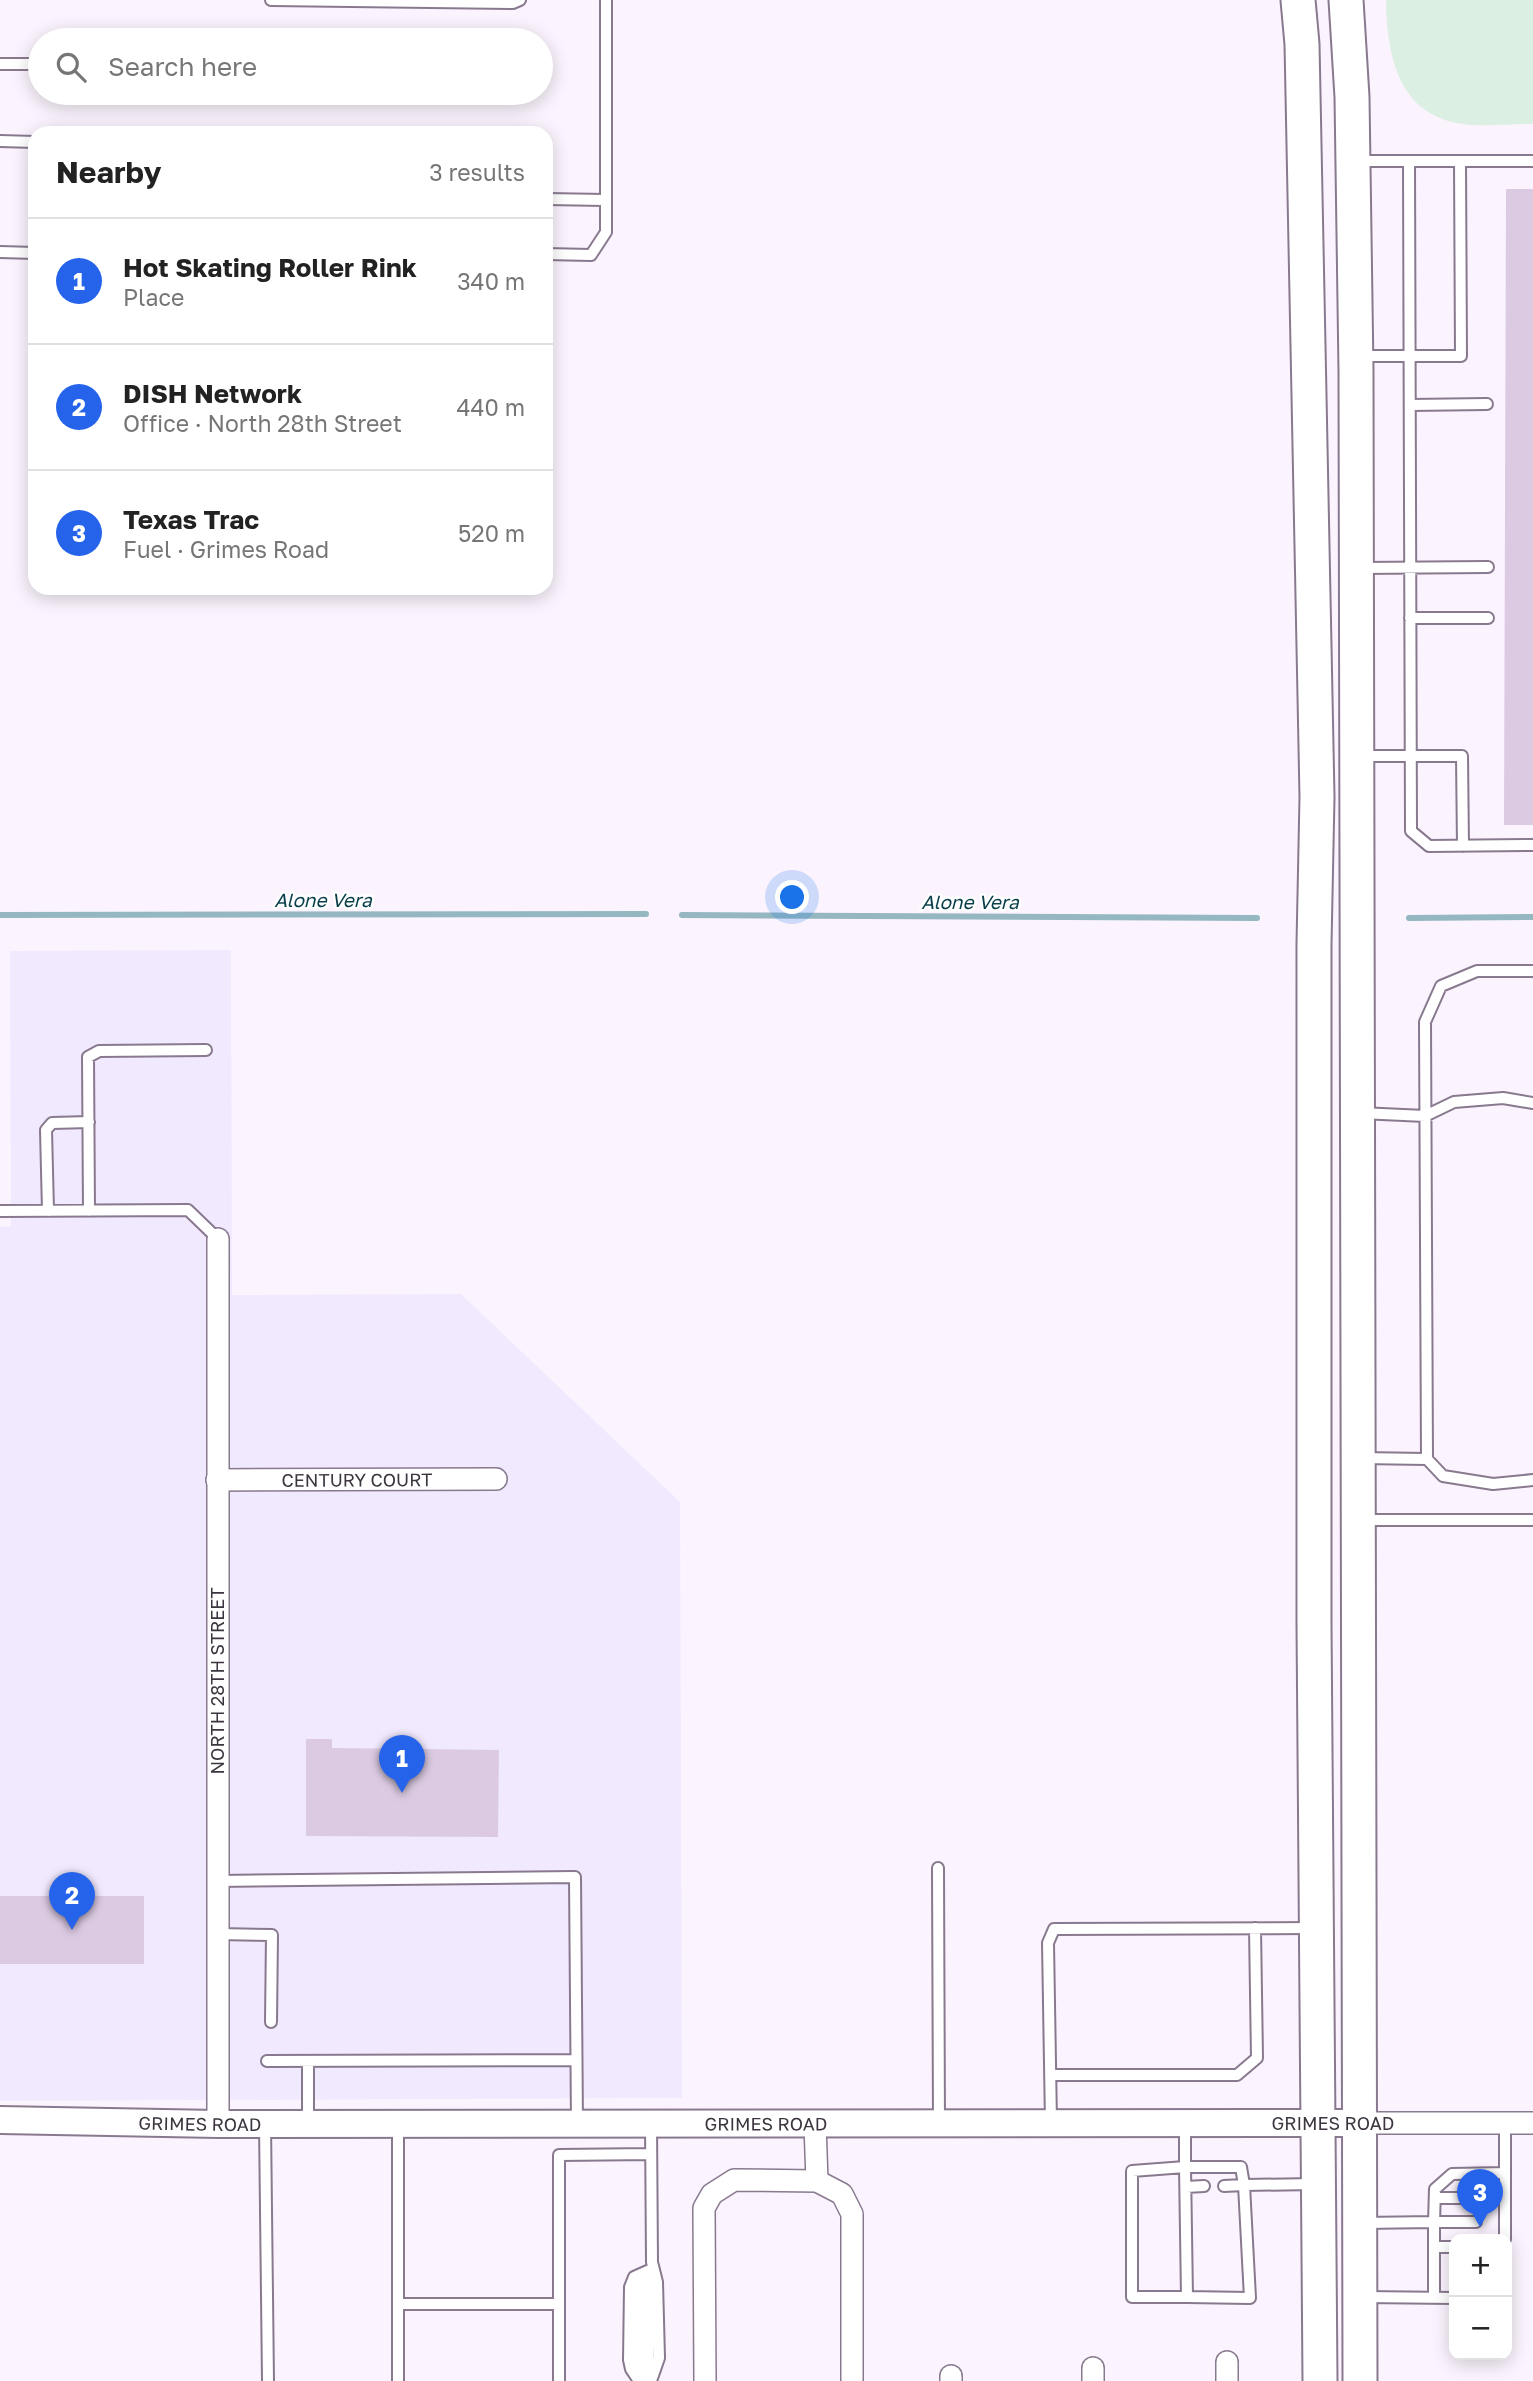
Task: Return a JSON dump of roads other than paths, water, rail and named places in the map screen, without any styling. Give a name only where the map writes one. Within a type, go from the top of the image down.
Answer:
[{"type":"main road","points":[[1298,0],[1304,112],[1317,797],[1314,944],[1320,2381]]},
{"type":"main road","points":[[1346,0],[1353,161],[1356,356],[1360,2381]]},
{"type":"street","name":"NORTH 28TH STREET","points":[[218,1239],[218,2124]]},
{"type":"street","name":"CENTURY COURT","points":[[217,1480],[496,1479]]},
{"type":"street","name":"GRIMES ROAD","points":[[0,2120],[218,2124],[1533,2123]]},
{"type":"street","points":[[815,2124],[817,2181]]},
{"type":"street","points":[[705,2381],[706,2202],[723,2185],[734,2180],[817,2181],[842,2194],[852,2214],[852,2381]]},
{"type":"lane","points":[[271,0],[513,3],[520,0]]},
{"type":"lane","points":[[553,254],[591,255],[606,232],[606,0]]},
{"type":"lane","points":[[0,64],[28,64]]},
{"type":"lane","points":[[0,141],[28,142]]},
{"type":"lane","points":[[1353,161],[1533,161]]},
{"type":"lane","points":[[1409,161],[1410,831],[1429,846],[1533,845]]},
{"type":"lane","points":[[1356,356],[1461,356],[1461,161]]},
{"type":"lane","points":[[553,199],[605,200]]},
{"type":"lane","points":[[0,252],[28,253]]},
{"type":"lane","points":[[1410,405],[1487,404]]},
{"type":"lane","points":[[1357,568],[1488,567]]},
{"type":"lane","points":[[1410,618],[1488,618]]},
{"type":"lane","points":[[1357,756],[1462,756],[1462,846]]},
{"type":"lane","points":[[1533,971],[1477,971],[1441,986],[1425,1022],[1427,1459],[1443,1476],[1493,1484],[1533,1480]]},
{"type":"lane","points":[[89,1210],[88,1056],[99,1051],[206,1050]]},
{"type":"lane","points":[[1357,1113],[1425,1116],[1454,1102],[1503,1098],[1533,1103]]},
{"type":"lane","points":[[48,1210],[46,1130],[52,1123],[89,1122]]},
{"type":"lane","points":[[0,1211],[188,1210],[218,1239]]},
{"type":"lane","points":[[1358,1458],[1427,1459]]},
{"type":"lane","points":[[1358,1520],[1533,1520]]},
{"type":"lane","points":[[938,1868],[939,2124]]},
{"type":"lane","points":[[218,1881],[575,1877],[576,2124]]},
{"type":"lane","points":[[1050,2075],[1237,2075],[1257,2058],[1255,1928]]},
{"type":"lane","points":[[1051,2123],[1048,1943],[1054,1929],[1317,1928]]},
{"type":"lane","points":[[218,1934],[272,1935],[271,2022]]},
{"type":"lane","points":[[267,2061],[576,2060]]},
{"type":"lane","points":[[308,2061],[308,2124]]},
{"type":"lane","points":[[1185,2123],[1187,2297]]},
{"type":"lane","points":[[1504,2234],[1500,2222],[1500,2197],[1505,2173],[1505,2123]]},
{"type":"lane","points":[[265,2124],[268,2381]]},
{"type":"lane","points":[[398,2124],[398,2381]]},
{"type":"lane","points":[[648,2381],[659,2358],[657,2282],[652,2269],[651,2124]]},
{"type":"lane","points":[[559,2381],[559,2155],[651,2154]]},
{"type":"lane","points":[[1241,2167],[1244,2185],[1250,2298],[1132,2297],[1132,2171],[1241,2167]]},
{"type":"lane","points":[[1434,2298],[1435,2189],[1452,2174],[1505,2173]]},
{"type":"lane","points":[[1224,2186],[1319,2184]]},
{"type":"lane","points":[[1186,2187],[1204,2186]]},
{"type":"lane","points":[[1435,2197],[1475,2198]]},
{"type":"lane","points":[[1359,2223],[1476,2222]]},
{"type":"lane","points":[[1434,2247],[1449,2247]]},
{"type":"lane","points":[[639,2381],[629,2360],[630,2287],[634,2277],[652,2269]]},
{"type":"lane","points":[[648,2381],[639,2360],[639,2286],[641,2278],[652,2269]]},
{"type":"lane","points":[[1359,2297],[1449,2298]]},
{"type":"lane","points":[[398,2304],[559,2304]]},
{"type":"waterway","name":"Alone Vera","points":[[0,915],[646,914]]},
{"type":"waterway","name":"Alone Vera","points":[[682,915],[1257,918]]},
{"type":"waterway","name":"Alone Vera","points":[[1409,918],[1533,917]]},
{"type":"place","name":"Hot Skating Roller Rink","points":[[402,1793]]},
{"type":"place","name":"DISH Network","points":[[72,1930]]},
{"type":"place","name":"Texas Trac","points":[[1480,2227]]}]
